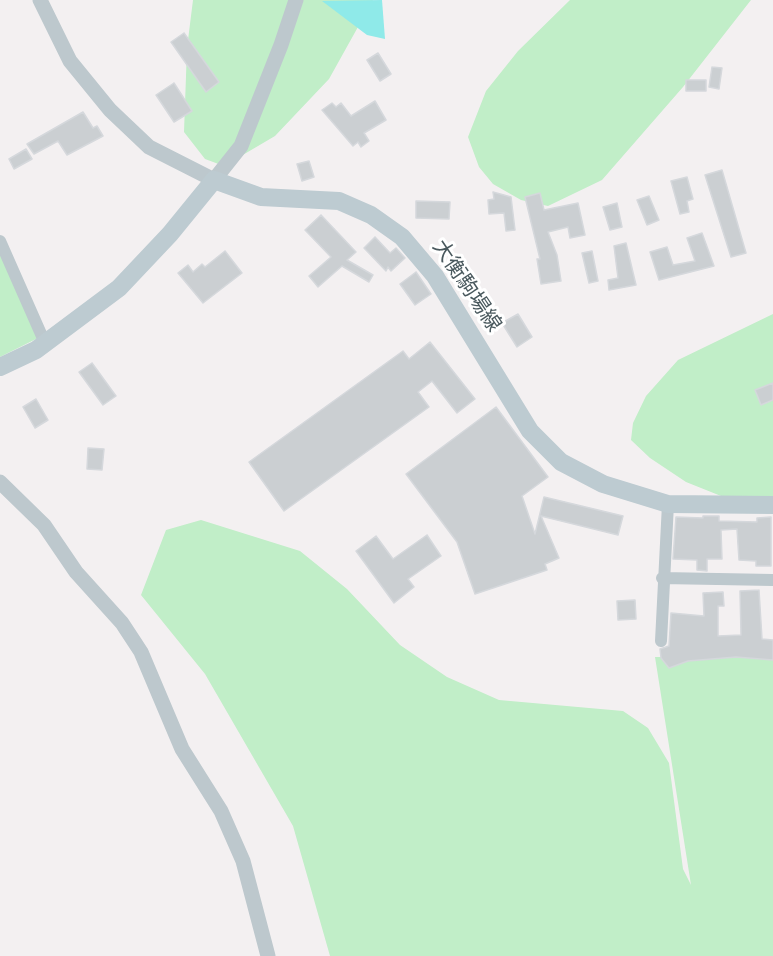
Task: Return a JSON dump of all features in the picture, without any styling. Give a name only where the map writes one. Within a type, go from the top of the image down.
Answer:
[{"type":"main road","points":[[0,367],[45,343],[119,288],[170,234],[214,180]]},
{"type":"main road","name":"大衡駒場線","points":[[214,180],[261,197],[339,201],[371,215],[402,237],[435,276],[530,431],[561,462],[603,484],[668,504],[773,505]]},
{"type":"street","points":[[40,0],[70,61],[110,110],[149,147],[214,180],[241,146],[282,45],[296,0]]},
{"type":"street","points":[[0,241],[45,343]]},
{"type":"street","points":[[0,482],[44,525],[76,572],[122,623],[141,652],[182,749],[221,811],[243,861],[268,956]]},
{"type":"street","points":[[661,641],[662,578],[668,504]]},
{"type":"street","points":[[662,578],[773,580]]},
{"type":"green space","points":[[193,0],[373,0],[329,79],[275,136],[224,166],[205,159],[184,132],[187,48]]},
{"type":"green space","points":[[570,0],[751,0],[683,87],[602,180],[548,206],[521,200],[493,184],[479,167],[468,137],[486,91],[518,51]]},
{"type":"green space","points":[[0,252],[38,338],[0,357]]},
{"type":"green space","points":[[773,314],[773,509],[741,504],[686,482],[650,458],[631,440],[633,423],[646,396],[678,360]]},
{"type":"green space","points":[[201,520],[300,551],[347,589],[400,645],[447,677],[499,700],[623,711],[648,728],[669,763],[683,869],[691,885],[655,657],[773,657],[773,956],[330,956],[293,826],[205,674],[141,595],[166,530]]},
{"type":"water","points":[[382,0],[385,39],[367,35],[322,1]]},
{"type":"building","points":[[184,33],[219,82],[206,92],[171,42]]},
{"type":"building","points":[[378,53],[391,74],[380,81],[367,60]]},
{"type":"building","points":[[712,67],[722,68],[719,89],[709,87]]},
{"type":"building","points":[[686,80],[706,80],[706,91],[686,91]]},
{"type":"building","points":[[174,83],[192,111],[174,122],[156,95]]},
{"type":"building","points":[[375,101],[386,120],[364,133],[369,141],[361,147],[358,142],[353,146],[322,110],[332,103],[336,107],[341,103],[351,116]]},
{"type":"building","points":[[83,112],[93,128],[97,126],[103,136],[67,155],[58,141],[34,154],[27,144]]},
{"type":"building","points":[[26,149],[32,159],[14,169],[9,159]]},
{"type":"building","points":[[309,161],[314,177],[302,181],[297,164]]},
{"type":"building","points":[[722,170],[746,253],[731,257],[705,175]]},
{"type":"building","points":[[687,177],[693,199],[687,201],[689,212],[680,214],[671,181]]},
{"type":"building","points":[[493,192],[511,197],[515,230],[506,231],[504,213],[489,214],[488,200],[494,199]]},
{"type":"building","points":[[540,193],[544,210],[578,203],[585,235],[570,238],[568,227],[548,232],[557,255],[561,281],[541,284],[537,259],[540,259],[525,197]]},
{"type":"building","points":[[649,196],[659,220],[647,225],[637,200]]},
{"type":"building","points":[[416,201],[450,202],[449,219],[416,218]]},
{"type":"building","points":[[617,203],[622,227],[610,230],[603,207]]},
{"type":"building","points":[[321,215],[356,252],[347,260],[373,275],[369,282],[342,266],[318,287],[309,276],[331,257],[305,230]]},
{"type":"building","points":[[702,233],[714,266],[659,280],[650,252],[667,247],[673,265],[695,261],[687,238]]},
{"type":"building","points":[[375,237],[390,253],[396,248],[405,258],[391,271],[388,267],[386,271],[364,248]]},
{"type":"building","points":[[626,243],[636,285],[609,290],[608,280],[618,278],[614,246]]},
{"type":"building","points":[[225,251],[242,273],[203,303],[178,273],[188,265],[193,272],[202,264],[205,267]]},
{"type":"building","points":[[592,251],[598,281],[589,283],[582,253]]},
{"type":"building","points":[[416,272],[431,294],[415,305],[400,284]]},
{"type":"building","points":[[518,314],[532,337],[517,347],[502,323]]},
{"type":"building","points":[[430,342],[475,399],[457,413],[432,381],[418,392],[429,407],[284,511],[249,462],[403,351],[409,359]]},
{"type":"building","points":[[92,363],[116,396],[103,405],[79,372]]},
{"type":"building","points":[[773,383],[773,400],[761,405],[755,390]]},
{"type":"building","points":[[36,399],[48,420],[35,428],[23,407]]},
{"type":"building","points":[[496,407],[548,477],[522,496],[535,534],[544,497],[623,516],[618,535],[541,516],[559,558],[545,564],[547,570],[475,594],[457,542],[406,474]]},
{"type":"building","points":[[88,448],[104,449],[102,470],[87,469]]},
{"type":"building","points":[[703,516],[719,516],[719,521],[757,522],[757,518],[771,517],[771,566],[756,566],[756,561],[739,560],[737,529],[721,530],[722,559],[707,559],[707,571],[697,570],[697,560],[673,559],[676,517],[703,518]]},
{"type":"building","points":[[427,535],[441,556],[408,579],[414,587],[394,603],[356,551],[376,536],[393,559]]},
{"type":"building","points":[[759,590],[762,639],[773,640],[773,660],[736,657],[688,661],[669,668],[661,658],[660,649],[669,646],[671,613],[704,616],[703,593],[723,592],[724,606],[718,606],[718,636],[741,635],[740,591]]},
{"type":"building","points":[[635,600],[636,619],[618,620],[617,601]]}]
